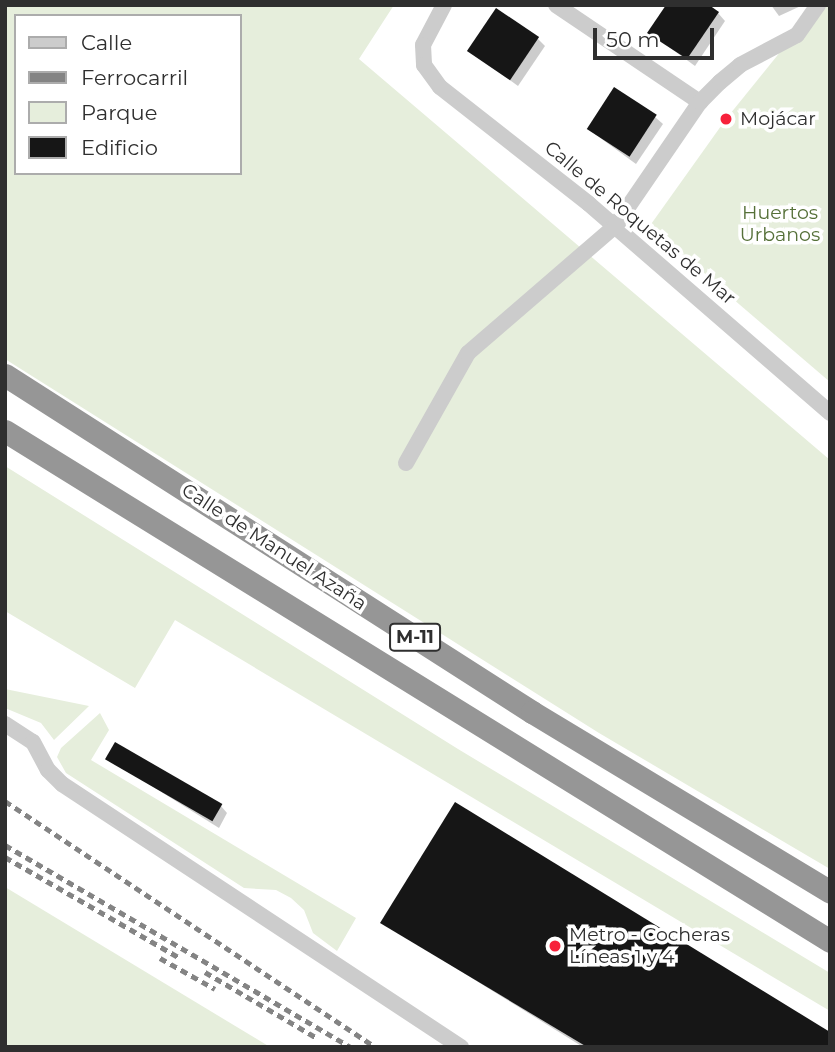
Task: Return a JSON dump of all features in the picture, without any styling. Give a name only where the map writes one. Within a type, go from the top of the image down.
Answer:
[{"type":"highway","name":"Calle de Manuel Azaña","points":[[5,375],[532,712],[830,892]]},
{"type":"highway","name":"M-11","points":[[5,431],[828,940]]},
{"type":"highway","points":[[5,438],[105,495]]},
{"type":"street","name":"Calle de Roquetas de Mar","points":[[444,5],[423,45],[424,65],[440,87],[615,226],[830,413]]},
{"type":"street","points":[[556,5],[700,103]]},
{"type":"street","points":[[406,463],[468,353],[615,226],[700,103],[740,65],[797,34],[818,5]]},
{"type":"street","points":[[5,724],[33,742],[48,770],[62,784],[461,1047]]},
{"type":"green space","points":[[5,5],[394,5],[359,59],[830,460],[830,869],[599,733],[5,359]]},
{"type":"green space","name":"Huertos Urbanos","points":[[818,5],[830,5],[830,382],[649,227],[726,119]]},
{"type":"green space","points":[[5,466],[458,749],[830,973],[830,1011],[175,620],[135,688],[5,611]]},
{"type":"green space","points":[[5,689],[89,706],[54,740],[41,723],[5,708]]},
{"type":"green space","points":[[100,713],[109,730],[91,760],[356,918],[337,951],[313,933],[304,910],[291,898],[276,890],[244,888],[66,773],[57,757],[61,748]]},
{"type":"green space","points":[[5,887],[270,1047],[5,1047]]},
{"type":"building","points":[[666,5],[709,5],[719,12],[687,59],[647,33]]},
{"type":"building","points":[[496,8],[539,37],[510,80],[467,51]]},
{"type":"building","points":[[614,87],[657,115],[630,157],[587,129]]},
{"type":"building","points":[[115,742],[222,804],[212,821],[105,759]]},
{"type":"building","name":"Metro - Cocheras Líneas 1 y 4","points":[[455,802],[830,1032],[830,1047],[587,1047],[380,923]]},
{"type":"railway","points":[[5,801],[375,1047]]},
{"type":"railway","points":[[5,845],[351,1047]]},
{"type":"railway","points":[[5,857],[178,957]]},
{"type":"railway","points":[[160,958],[215,989]]},
{"type":"railway","points":[[205,972],[317,1038]]},
{"type":"place","name":"Mojácar","points":[[726,119]]},
{"type":"place","name":"Metro - Cocheras Líneas 1 y 4","points":[[555,946]]}]
